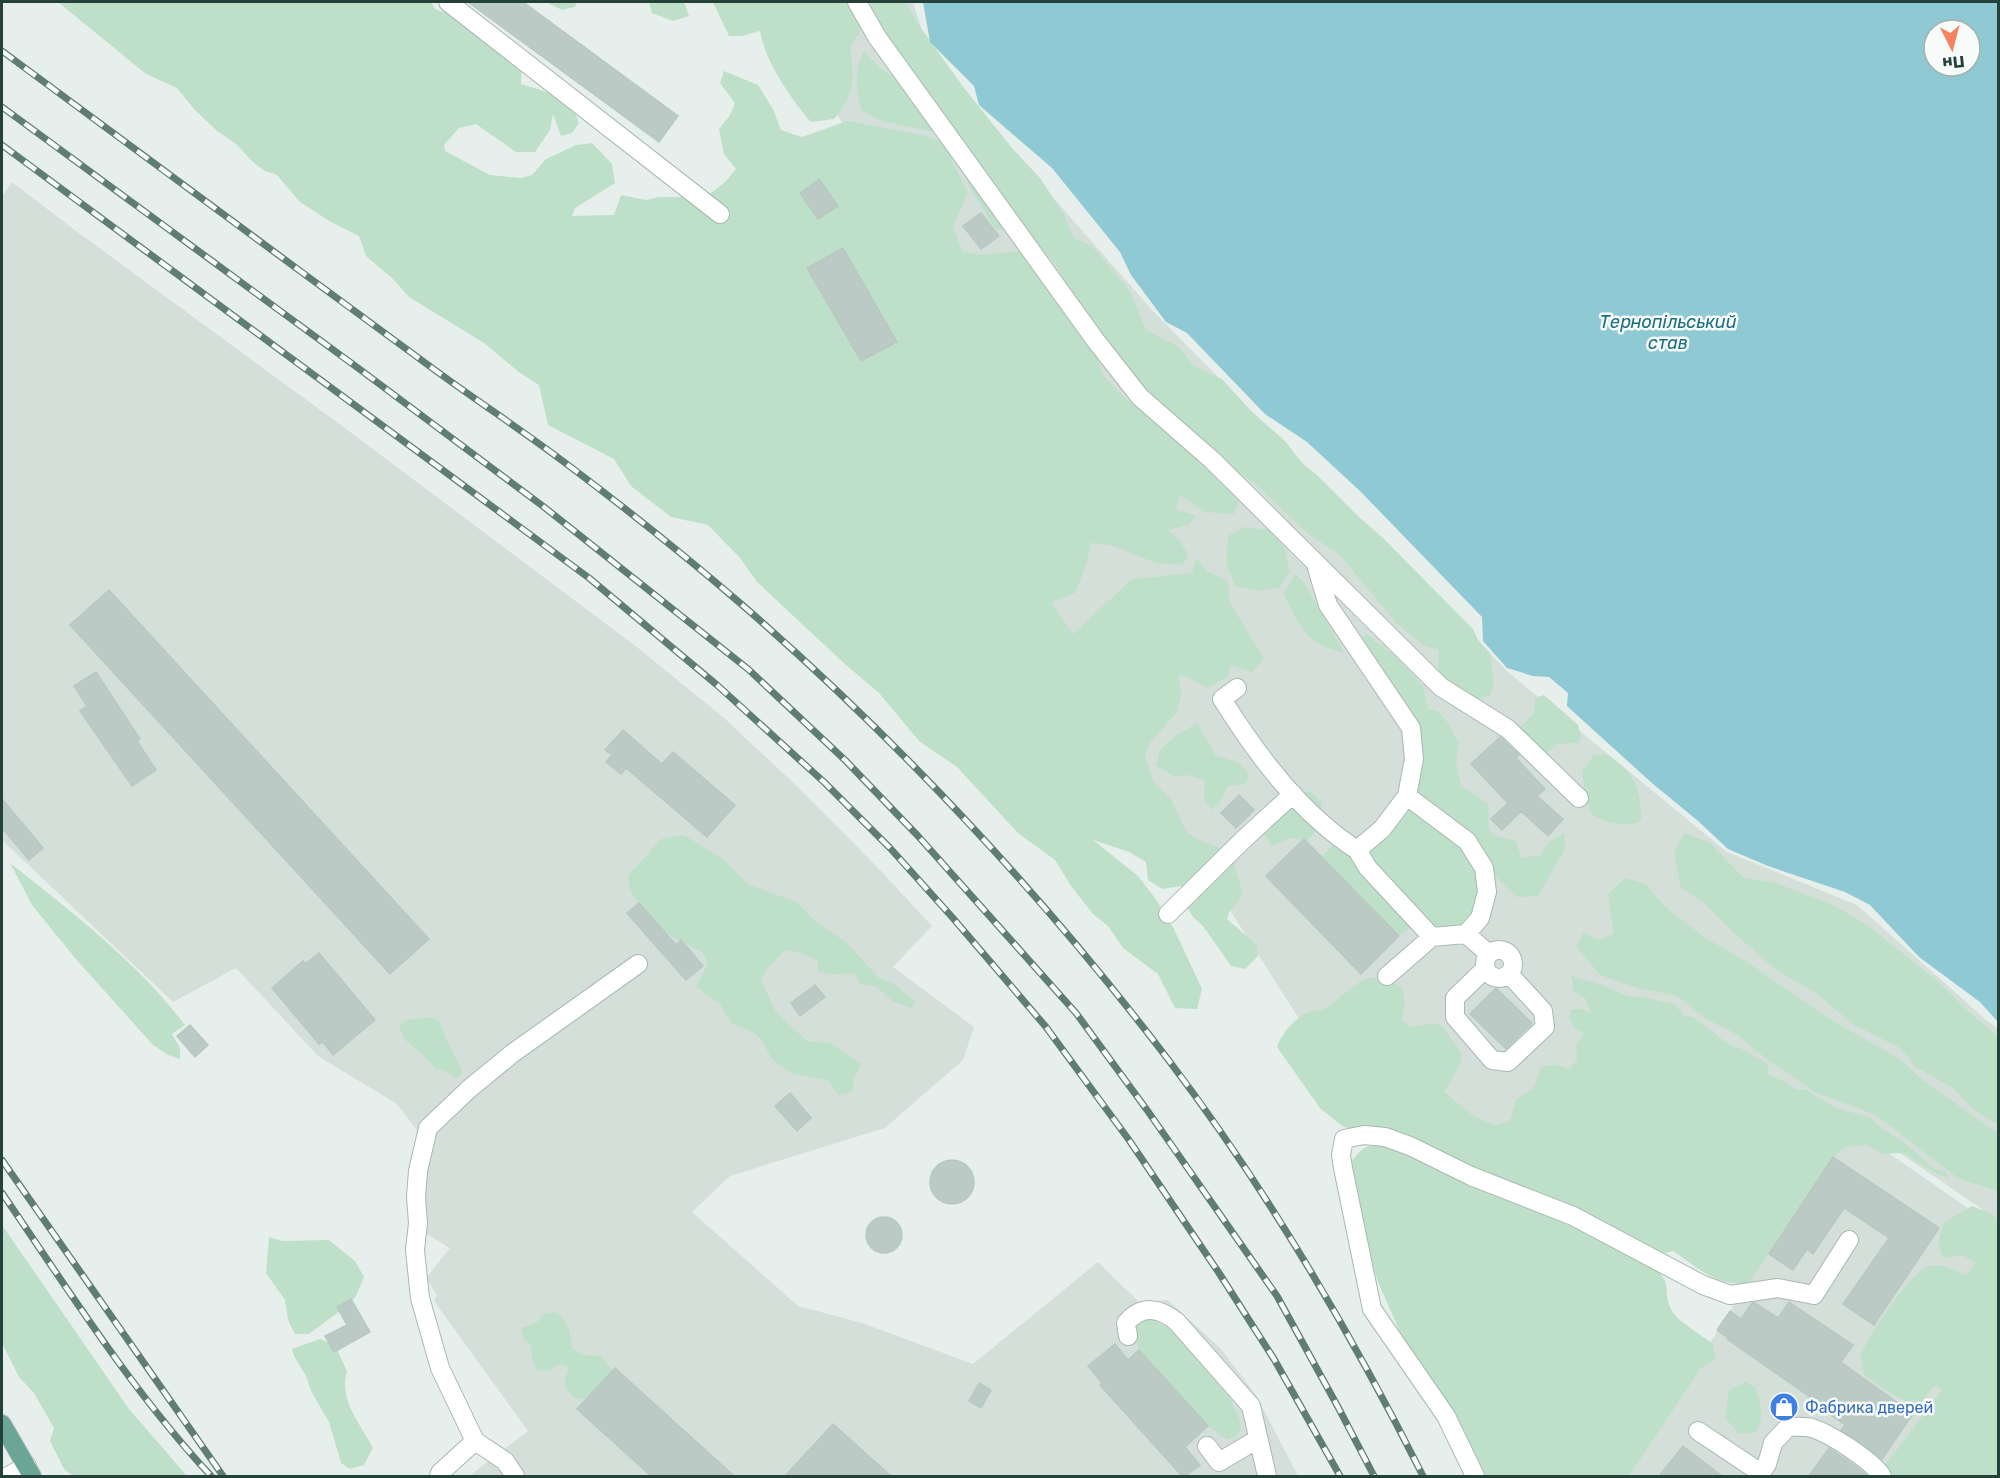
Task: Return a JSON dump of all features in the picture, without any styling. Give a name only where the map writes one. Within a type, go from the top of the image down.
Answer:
[{"type":"main road","points":[[2,1424],[30,1472]]},
{"type":"lane","points":[[448,2],[720,214]]},
{"type":"lane","points":[[857,2],[877,37],[1096,341],[1140,397],[1212,460],[1441,687],[1508,729],[1579,798]]},
{"type":"lane","points":[[1317,566],[1328,605],[1411,728],[1414,759],[1407,796],[1382,829],[1357,850]]},
{"type":"lane","points":[[1237,688],[1222,699],[1234,719],[1293,794],[1336,837],[1357,850],[1368,868],[1432,937]]},
{"type":"lane","points":[[1167,914],[1293,794]]},
{"type":"lane","points":[[1387,976],[1432,937],[1466,934],[1479,918],[1487,892],[1484,868],[1467,841],[1407,796]]},
{"type":"lane","points":[[1466,934],[1487,961]]},
{"type":"lane","points":[[1498,950],[1509,954],[1513,964],[1509,974],[1543,1011],[1545,1027],[1508,1062],[1492,1060],[1455,1017],[1455,998],[1487,961],[1498,950]]},
{"type":"lane","points":[[514,1476],[504,1461],[475,1441],[440,1368],[420,1298],[415,1250],[418,1223],[416,1197],[420,1162],[428,1128],[469,1089],[513,1053],[638,964]]},
{"type":"lane","points":[[1475,1476],[1446,1416],[1372,1308],[1341,1155],[1344,1139],[1364,1136],[1385,1137],[1410,1146],[1471,1176],[1573,1216],[1703,1285],[1730,1295],[1778,1288],[1815,1296],[1849,1240]]},
{"type":"lane","points":[[1128,1336],[1126,1323],[1133,1315],[1149,1310],[1164,1312],[1177,1322],[1251,1406],[1267,1476]]},
{"type":"lane","points":[[1698,1431],[1763,1475],[1773,1443],[1788,1427],[1811,1428],[1835,1440],[1877,1469],[1882,1476]]},
{"type":"lane","points":[[1207,1446],[1219,1462],[1258,1439]]},
{"type":"lane","points":[[439,1476],[475,1441]]},
{"type":"lane","points":[[8,1476],[30,1472]]},
{"type":"shaded area","points":[[758,2],[913,2],[927,45],[976,110],[1152,310],[1508,672],[1727,852],[1857,905],[1998,1029],[1998,1220],[1850,1119],[1742,1259],[1336,1077],[1123,742],[830,453],[977,315]]},
{"type":"shaded area","points":[[12,182],[638,648],[723,717],[802,791],[932,926],[893,967],[974,1027],[963,1060],[885,1128],[730,1176],[692,1212],[798,1306],[862,1323],[973,1364],[1098,1262],[1139,1302],[1168,1300],[1221,1349],[1256,1395],[1298,1476],[473,1476],[472,1474],[528,1431],[434,1301],[437,1295],[426,1278],[450,1248],[423,1232],[429,1146],[397,1104],[318,1056],[236,968],[173,1002],[2,842],[2,197]]},
{"type":"shaded area","points":[[1851,1127],[1998,1229],[1998,1476],[1626,1476],[1741,1294],[1733,1288]]},
{"type":"green space","points":[[58,2],[431,2],[435,9],[450,14],[522,63],[521,84],[553,94],[573,107],[579,123],[572,133],[561,136],[553,114],[550,130],[535,152],[516,152],[476,124],[459,128],[444,145],[445,151],[490,175],[521,178],[532,175],[546,159],[576,145],[592,143],[612,164],[615,183],[575,208],[572,216],[614,215],[621,195],[646,200],[659,197],[706,197],[726,181],[736,169],[724,154],[719,129],[730,115],[735,103],[720,83],[724,71],[758,85],[773,109],[781,130],[802,137],[847,121],[922,135],[948,144],[952,161],[968,193],[953,226],[962,251],[982,255],[1019,251],[1056,294],[1077,332],[1097,357],[1103,375],[1124,397],[1169,436],[1242,492],[1234,514],[1204,512],[1180,495],[1176,509],[1196,516],[1188,525],[1168,530],[1180,541],[1188,555],[1182,565],[1156,563],[1110,545],[1091,543],[1086,565],[1075,593],[1051,602],[1073,634],[1132,579],[1192,573],[1196,558],[1207,571],[1228,581],[1230,603],[1264,658],[1252,672],[1231,665],[1228,676],[1208,688],[1179,675],[1181,695],[1177,712],[1149,744],[1145,755],[1154,783],[1171,799],[1186,831],[1201,841],[1231,852],[1243,895],[1229,912],[1227,919],[1257,945],[1258,956],[1245,969],[1231,966],[1187,907],[1198,899],[1181,886],[1162,889],[1148,880],[1146,862],[1129,852],[1093,840],[1138,876],[1174,929],[1202,989],[1197,1009],[1175,1008],[1158,974],[1123,948],[1108,926],[1093,914],[1071,886],[1055,860],[1018,833],[957,767],[919,741],[879,693],[757,582],[740,558],[708,525],[671,517],[631,486],[614,459],[548,425],[539,385],[520,373],[484,343],[409,297],[393,279],[366,256],[359,236],[331,222],[300,202],[277,175],[265,171],[254,163],[236,144],[216,130],[194,109],[177,88],[146,74]]},
{"type":"green space","points":[[546,2],[577,2],[575,7],[562,10]]},
{"type":"green space","points":[[649,2],[684,2],[689,16],[673,21],[652,13]]},
{"type":"green space","points":[[713,2],[847,2],[862,24],[850,47],[852,85],[850,93],[834,119],[811,122],[773,68],[760,31],[742,36],[729,36]]},
{"type":"green space","points":[[870,2],[906,2],[918,24],[964,88],[1012,148],[1040,178],[1063,213],[1074,238],[1093,247],[1130,291],[1146,330],[1179,347],[1194,366],[1222,379],[1251,411],[1285,441],[1302,463],[1382,537],[1473,629],[1478,640],[1490,653],[1494,686],[1490,695],[1473,701],[1459,694],[1438,673],[1439,650],[1423,645],[1396,623],[1339,554],[1308,534],[1254,483],[1172,428],[1094,334],[1058,268],[1036,241],[1023,234],[995,229],[968,184],[960,157],[939,133],[881,121],[861,110],[857,73],[864,51],[880,68],[899,81],[877,28]]},
{"type":"green space","points":[[1244,527],[1269,530],[1284,547],[1290,572],[1279,588],[1258,591],[1235,586],[1226,563],[1228,536]]},
{"type":"green space","points":[[1296,574],[1305,584],[1344,652],[1321,645],[1312,639],[1299,624],[1283,593]]},
{"type":"green space","points":[[1367,634],[1396,657],[1423,686],[1428,709],[1439,712],[1448,723],[1459,743],[1456,762],[1461,785],[1488,804],[1489,830],[1496,836],[1516,841],[1521,857],[1539,856],[1550,841],[1564,833],[1565,849],[1538,896],[1516,897],[1474,860],[1484,891],[1466,925],[1439,928],[1427,922],[1371,863],[1369,852],[1404,810],[1417,747],[1353,644]]},
{"type":"green space","points":[[1544,695],[1578,725],[1581,736],[1579,743],[1557,744],[1543,757],[1518,730],[1534,713],[1535,698]]},
{"type":"green space","points":[[1197,723],[1216,756],[1238,762],[1249,774],[1246,784],[1228,786],[1220,802],[1212,810],[1204,799],[1205,780],[1187,775],[1174,777],[1156,765],[1160,750],[1174,737]]},
{"type":"green space","points":[[1594,755],[1609,755],[1630,775],[1639,797],[1641,821],[1616,824],[1592,815],[1585,794],[1582,771]]},
{"type":"green space","points":[[1309,791],[1321,801],[1322,818],[1316,831],[1308,840],[1291,838],[1272,846],[1263,833],[1281,812],[1295,807],[1301,793]]},
{"type":"green space","points":[[1684,833],[1709,842],[1744,878],[1773,882],[1831,904],[1866,924],[1940,983],[1998,1036],[1998,1125],[1973,1109],[1953,1088],[1916,1067],[1900,1048],[1854,1025],[1817,994],[1775,969],[1703,902],[1681,888],[1674,852]]},
{"type":"green space","points":[[684,835],[724,860],[749,885],[797,902],[813,919],[847,943],[879,978],[894,984],[915,1001],[912,1008],[892,1001],[876,986],[861,984],[854,974],[832,974],[818,971],[818,961],[800,953],[785,950],[768,968],[761,980],[776,1012],[807,1041],[830,1043],[861,1064],[855,1076],[852,1092],[838,1095],[829,1081],[790,1073],[771,1058],[757,1035],[732,1024],[719,1003],[696,987],[708,963],[703,953],[671,936],[655,924],[631,892],[628,876],[661,839]]},
{"type":"green space","points":[[1335,842],[1413,921],[1410,928],[1399,936],[1322,857]]},
{"type":"green space","points":[[10,863],[103,939],[166,1002],[185,1025],[172,1034],[180,1048],[180,1059],[168,1055],[153,1045],[75,958],[32,905]]},
{"type":"green space","points":[[1625,878],[1646,884],[1665,907],[1707,939],[1746,961],[1828,1018],[1900,1059],[1925,1082],[1998,1131],[1998,1191],[1959,1179],[1876,1115],[1815,1092],[1764,1057],[1738,1035],[1706,1019],[1677,996],[1638,988],[1600,975],[1576,946],[1584,932],[1597,940],[1614,934],[1608,894]]},
{"type":"green space","points":[[1571,976],[1628,996],[1674,1004],[1685,1016],[1693,1017],[1731,1046],[1740,1048],[1768,1064],[1768,1074],[1785,1081],[1796,1090],[1805,1089],[1834,1107],[1871,1118],[1935,1169],[1946,1172],[1950,1179],[1903,1153],[1882,1154],[1867,1145],[1845,1147],[1833,1157],[1749,1283],[1727,1282],[1708,1275],[1673,1251],[1665,1253],[1648,1250],[1342,1126],[1320,1108],[1277,1047],[1293,1023],[1309,1012],[1325,1008],[1356,984],[1370,978],[1389,981],[1402,987],[1404,1012],[1401,1020],[1410,1027],[1433,1023],[1442,1026],[1462,1054],[1459,1067],[1444,1092],[1475,1117],[1496,1125],[1510,1121],[1516,1100],[1534,1087],[1541,1067],[1555,1064],[1569,1069],[1577,1060],[1576,1044],[1584,1034],[1575,1028],[1569,1018],[1571,1010],[1581,1008],[1591,1014],[1585,998],[1574,991]]},
{"type":"green space","points":[[433,1017],[440,1022],[463,1072],[456,1079],[444,1070],[436,1069],[405,1040],[399,1027],[405,1020]]},
{"type":"green space","points":[[1377,1144],[1392,1145],[1550,1212],[1652,1266],[1664,1278],[1672,1311],[1685,1324],[1715,1346],[1713,1349],[1716,1359],[1701,1368],[1629,1476],[1481,1476],[1446,1404],[1399,1330],[1378,1282],[1369,1253],[1351,1163],[1361,1150]]},
{"type":"green space","points":[[1972,1206],[1998,1219],[1998,1476],[1894,1476],[1883,1468],[1942,1390],[1935,1385],[1917,1407],[1890,1393],[1864,1375],[1861,1357],[1879,1323],[1920,1271],[1936,1265],[1966,1275],[1975,1263],[1963,1255],[1943,1258],[1938,1242],[1943,1223]]},
{"type":"green space","points":[[2,1225],[129,1409],[187,1476],[73,1476],[64,1469],[50,1441],[54,1428],[34,1393],[19,1377],[2,1343]]},
{"type":"green space","points":[[269,1237],[283,1241],[329,1240],[355,1261],[364,1277],[356,1296],[348,1305],[309,1334],[295,1334],[288,1320],[285,1300],[266,1273]]},
{"type":"green space","points":[[555,1312],[567,1324],[572,1348],[582,1355],[601,1356],[611,1369],[608,1383],[589,1400],[575,1398],[566,1389],[565,1381],[569,1367],[558,1364],[551,1370],[538,1371],[532,1361],[531,1346],[524,1339],[521,1328],[536,1323],[545,1313]]},
{"type":"green space","points":[[1150,1318],[1171,1330],[1229,1396],[1240,1420],[1241,1428],[1235,1437],[1227,1440],[1208,1426],[1139,1350],[1135,1333],[1136,1321]]},
{"type":"green space","points":[[320,1339],[335,1345],[347,1371],[345,1381],[348,1402],[373,1448],[364,1465],[350,1469],[341,1463],[329,1422],[294,1356],[292,1349]]},
{"type":"green space","points":[[1746,1382],[1755,1387],[1761,1415],[1756,1432],[1739,1434],[1725,1418],[1729,1390]]},
{"type":"water","name":"Тернопільський став","points":[[923,2],[1998,2],[1998,1022],[1980,1002],[1919,957],[1870,905],[1845,892],[1768,866],[1728,849],[1567,706],[1568,693],[1549,677],[1533,676],[1507,668],[1483,641],[1482,617],[1361,492],[1307,442],[1265,414],[1187,333],[1166,322],[1131,275],[1120,252],[1052,168],[979,105],[974,86],[930,42]]},
{"type":"building","points":[[468,2],[523,2],[678,116],[659,142]]},
{"type":"building","points":[[819,179],[838,206],[818,219],[800,193]]},
{"type":"building","points":[[981,213],[999,236],[981,249],[963,226]]},
{"type":"building","points":[[843,248],[897,342],[861,361],[807,268]]},
{"type":"building","points":[[109,590],[429,939],[390,974],[70,625]]},
{"type":"building","points":[[96,672],[140,739],[137,741],[156,770],[132,786],[80,711],[87,706],[74,686]]},
{"type":"building","points":[[623,730],[662,764],[673,752],[735,805],[707,837],[626,768],[621,774],[606,762],[612,755],[605,750]]},
{"type":"building","points":[[1500,737],[1519,755],[1516,758],[1545,789],[1537,796],[1563,819],[1548,836],[1521,811],[1502,830],[1491,819],[1508,803],[1471,764]]},
{"type":"building","points":[[1239,795],[1254,810],[1236,828],[1221,813]]},
{"type":"building","points":[[2,799],[43,848],[29,860],[2,828]]},
{"type":"building","points":[[1304,839],[1399,936],[1361,974],[1266,876]]},
{"type":"building","points":[[639,903],[676,945],[681,940],[703,966],[686,980],[627,913]]},
{"type":"building","points":[[319,953],[375,1020],[333,1055],[323,1042],[319,1044],[272,988],[303,961],[305,964]]},
{"type":"building","points":[[815,985],[825,997],[800,1016],[791,1003]]},
{"type":"building","points":[[1496,988],[1532,1023],[1506,1049],[1470,1014]]},
{"type":"building","points":[[190,1025],[208,1045],[195,1057],[177,1036]]},
{"type":"building","points":[[790,1093],[811,1118],[797,1131],[775,1106]]},
{"type":"building","points":[[1833,1157],[1939,1228],[1874,1325],[1843,1304],[1889,1238],[1844,1208],[1813,1254],[1807,1249],[1793,1270],[1769,1254]]},
{"type":"building","points":[[952,1160],[967,1167],[974,1182],[967,1197],[952,1204],[937,1197],[930,1182],[937,1167]]},
{"type":"building","points":[[884,1217],[897,1222],[902,1235],[897,1248],[884,1253],[871,1248],[866,1235],[871,1222]]},
{"type":"building","points":[[351,1299],[370,1332],[334,1352],[325,1336],[347,1325],[337,1307]]},
{"type":"building","points":[[1789,1302],[1853,1345],[1841,1362],[1913,1414],[1882,1459],[1841,1430],[1845,1425],[1809,1400],[1810,1397],[1717,1330],[1730,1311],[1741,1319],[1752,1303],[1755,1303],[1778,1318]]},
{"type":"building","points":[[1115,1344],[1128,1360],[1139,1350],[1208,1426],[1185,1447],[1200,1465],[1185,1476],[1182,1476],[1100,1385],[1102,1383],[1088,1366]]},
{"type":"building","points":[[615,1368],[734,1476],[651,1476],[577,1409]]},
{"type":"building","points":[[979,1383],[991,1390],[981,1408],[969,1401]]},
{"type":"building","points":[[833,1424],[891,1476],[785,1476]]},
{"type":"building","points":[[1683,1446],[1722,1476],[1659,1476]]},
{"type":"building","points":[[1829,1448],[1853,1464],[1868,1476],[1809,1476]]},
{"type":"railway","points":[[2,51],[631,513],[719,585],[798,655],[911,763],[1018,877],[1069,936],[1167,1058],[1203,1107],[1305,1261],[1366,1368],[1423,1476]]},
{"type":"railway","points":[[2,107],[544,507],[748,669],[846,761],[918,836],[1076,1013],[1277,1296],[1374,1476]]},
{"type":"railway","points":[[2,145],[589,578],[717,685],[824,782],[890,848],[1046,1027],[1129,1140],[1219,1273],[1274,1359],[1340,1476]]},
{"type":"railway","points":[[2,1160],[223,1476]]},
{"type":"railway","points":[[2,1193],[127,1374],[211,1476]]},
{"type":"place","name":"Фабрика дверей","points":[[1784,1407]]}]
